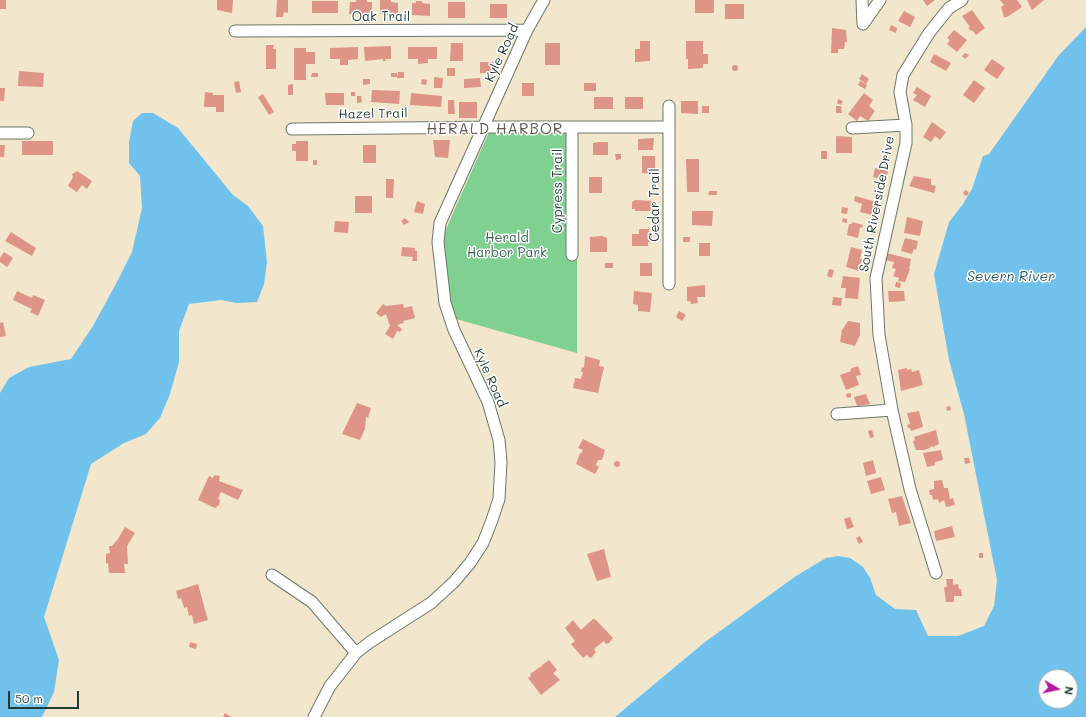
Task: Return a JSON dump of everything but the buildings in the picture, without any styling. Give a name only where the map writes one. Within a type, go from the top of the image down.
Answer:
[{"type":"street","name":"Kyle Road","points":[[314,717],[330,686],[356,653],[370,642],[431,603],[454,582],[470,563],[483,543],[499,499],[501,462],[499,440],[488,402],[454,330],[445,303],[438,242],[440,223],[478,142],[483,127],[527,30],[544,0]]},
{"type":"street","points":[[862,0],[863,24],[880,0]]},
{"type":"street","name":"South Riverside Drive","points":[[936,573],[910,489],[892,410],[879,335],[876,278],[906,142],[906,125],[900,92],[903,75],[929,33],[949,8],[962,0]]},
{"type":"street","name":"Oak Trail","points":[[235,31],[527,30]]},
{"type":"street","name":"Cedar Trail","points":[[669,284],[670,106]]},
{"type":"street","points":[[852,128],[906,125]]},
{"type":"street","name":"Cypress Trail","points":[[572,127],[572,255]]},
{"type":"street","name":"Hazel Trail","points":[[292,129],[669,127]]},
{"type":"street","points":[[0,132],[28,133]]},
{"type":"street","points":[[837,414],[892,410]]},
{"type":"street","points":[[272,576],[312,602],[356,653]]},
{"type":"green space","name":"Herald Harbor Park","points":[[569,131],[569,257],[577,257],[577,353],[456,319],[451,309],[443,236],[489,132]]},
{"type":"water","name":"Severn River","points":[[1086,27],[1086,717],[615,717],[705,642],[796,576],[826,558],[838,556],[850,558],[863,567],[870,578],[876,595],[895,609],[916,610],[928,636],[958,636],[984,626],[994,606],[997,580],[964,414],[949,360],[934,274],[949,222],[972,189],[983,156],[989,154],[1059,55]]},
{"type":"water","points":[[142,113],[153,113],[178,128],[233,195],[248,206],[263,226],[267,262],[264,284],[257,302],[237,303],[221,300],[189,304],[179,331],[179,362],[170,394],[160,418],[146,434],[124,443],[91,464],[44,617],[59,660],[54,692],[42,717],[0,717],[0,393],[9,378],[29,367],[71,359],[93,326],[118,280],[132,252],[142,208],[140,176],[129,163],[129,142],[133,121]]},
{"type":"district","name":"HERALD HARBOR","points":[[495,129]]}]
